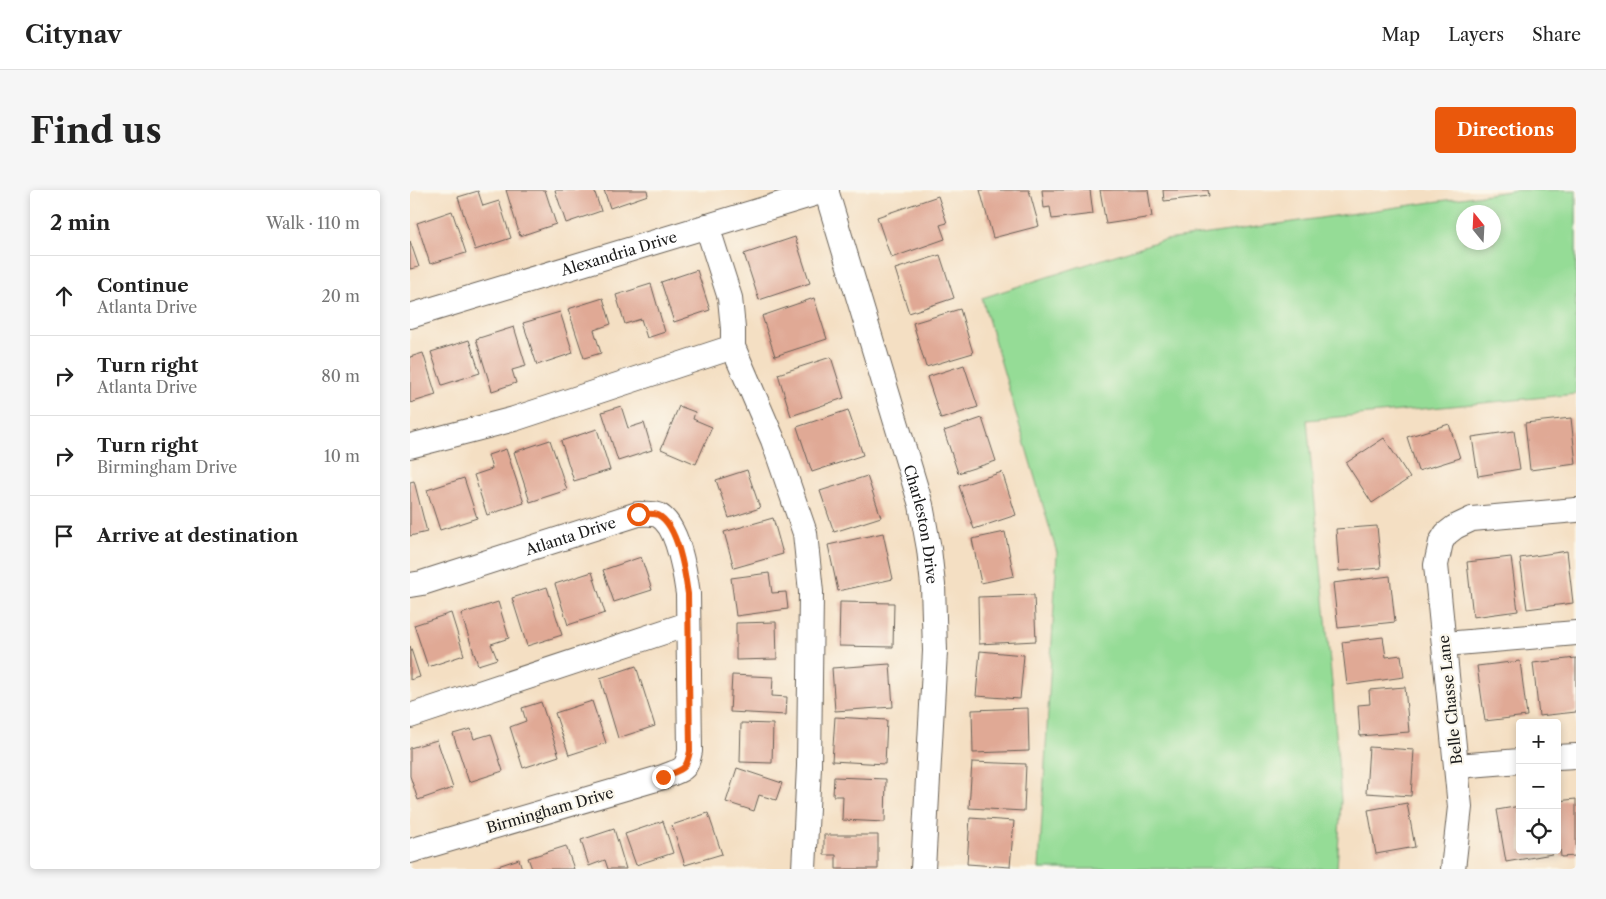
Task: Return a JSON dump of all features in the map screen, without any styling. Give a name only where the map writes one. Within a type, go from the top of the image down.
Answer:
[{"type":"street","name":"Alexandria Drive","points":[[410,316],[826,190]]},
{"type":"street","name":"Charleston Drive","points":[[826,190],[921,506],[929,549],[933,584],[935,651],[923,869]]},
{"type":"street","points":[[707,226],[730,298],[733,329],[732,347],[773,440],[805,533],[811,601],[809,766],[804,869]]},
{"type":"street","points":[[410,446],[514,419],[732,347]]},
{"type":"street","name":"Belle Chasse Lane","points":[[1453,869],[1460,807],[1436,565],[1441,542],[1446,534],[1455,527],[1472,519],[1576,510]]},
{"type":"street","name":"Atlanta Drive","points":[[410,586],[638,514],[659,516],[673,534],[680,552],[685,570],[688,594],[690,751],[688,764]]},
{"type":"street","points":[[410,716],[688,624]]},
{"type":"street","points":[[1444,644],[1576,633]]},
{"type":"street","points":[[1561,757],[1576,756]]},
{"type":"street","points":[[1457,766],[1516,760]]},
{"type":"street","name":"Birmingham Drive","points":[[410,851],[663,777],[682,769],[688,764]]},
{"type":"green space","points":[[1517,190],[1576,190],[1576,394],[1307,420],[1333,694],[1341,801],[1337,869],[1039,869],[1057,553],[982,298],[1159,241]]},
{"type":"building","points":[[506,190],[545,190],[556,224],[520,236]]},
{"type":"building","points":[[555,190],[594,190],[601,211],[566,223]]},
{"type":"building","points":[[604,190],[647,190],[648,195],[610,208]]},
{"type":"building","points":[[980,190],[1029,190],[1039,226],[993,238]]},
{"type":"building","points":[[1042,190],[1090,190],[1093,214],[1052,219],[1050,207],[1044,208]]},
{"type":"building","points":[[1100,190],[1148,190],[1152,217],[1106,224]]},
{"type":"building","points":[[1163,190],[1208,190],[1209,196],[1164,201]]},
{"type":"building","points":[[478,191],[483,206],[499,201],[511,238],[475,250],[458,197]]},
{"type":"building","points":[[938,196],[947,223],[940,225],[945,239],[891,258],[877,217]]},
{"type":"building","points":[[452,211],[466,253],[430,264],[417,223]]},
{"type":"building","points":[[795,237],[810,283],[759,300],[744,254]]},
{"type":"building","points":[[410,241],[419,267],[410,269]]},
{"type":"building","points":[[940,255],[954,298],[909,313],[895,269]]},
{"type":"building","points":[[697,270],[710,310],[674,322],[661,282]]},
{"type":"building","points":[[651,284],[665,332],[647,338],[641,319],[625,324],[616,295]]},
{"type":"building","points":[[603,298],[611,324],[594,330],[601,353],[584,358],[568,309]]},
{"type":"building","points":[[814,298],[827,339],[775,356],[762,316]]},
{"type":"building","points":[[960,309],[973,353],[926,367],[913,323]]},
{"type":"building","points":[[560,312],[573,353],[537,365],[523,323]]},
{"type":"building","points":[[514,327],[526,366],[512,370],[516,383],[492,391],[476,339]]},
{"type":"building","points":[[469,340],[480,373],[442,385],[431,352]]},
{"type":"building","points":[[423,353],[436,395],[410,403],[410,357]]},
{"type":"building","points":[[831,357],[844,398],[791,416],[778,374]]},
{"type":"building","points":[[964,365],[978,407],[941,419],[927,377]]},
{"type":"building","points":[[621,406],[628,428],[644,423],[652,450],[618,461],[602,412]]},
{"type":"building","points":[[679,406],[695,412],[693,419],[712,427],[696,464],[661,449]]},
{"type":"building","points":[[848,410],[863,455],[812,472],[797,427]]},
{"type":"building","points":[[982,418],[996,461],[958,473],[944,431]]},
{"type":"building","points":[[1571,418],[1576,464],[1530,470],[1525,423]]},
{"type":"building","points":[[1449,424],[1460,458],[1418,471],[1407,437]]},
{"type":"building","points":[[597,429],[610,470],[574,481],[561,441]]},
{"type":"building","points":[[1514,431],[1520,469],[1478,476],[1472,437]]},
{"type":"building","points":[[1384,438],[1410,478],[1372,503],[1346,463]]},
{"type":"building","points":[[550,440],[567,490],[530,502],[514,452]]},
{"type":"building","points":[[506,449],[524,503],[487,515],[474,475],[492,469],[488,455]]},
{"type":"building","points":[[747,470],[760,508],[729,518],[716,480]]},
{"type":"building","points":[[1002,472],[1016,515],[974,529],[959,486]]},
{"type":"building","points":[[867,476],[881,517],[834,532],[820,491]]},
{"type":"building","points":[[464,478],[477,518],[440,530],[427,490]]},
{"type":"building","points":[[414,481],[427,532],[410,536],[410,482]]},
{"type":"building","points":[[773,518],[783,554],[734,568],[724,532]]},
{"type":"building","points":[[1377,526],[1381,568],[1339,571],[1336,529]]},
{"type":"building","points":[[1005,532],[1014,576],[981,583],[972,539]]},
{"type":"building","points":[[883,533],[893,579],[838,591],[828,545]]},
{"type":"building","points":[[1567,551],[1573,603],[1527,609],[1520,558]]},
{"type":"building","points":[[641,557],[652,590],[614,602],[603,570]]},
{"type":"building","points":[[1511,557],[1518,611],[1473,617],[1467,562]]},
{"type":"building","points":[[592,572],[605,613],[568,625],[555,584]]},
{"type":"building","points":[[769,573],[772,593],[786,592],[788,609],[736,616],[731,578]]},
{"type":"building","points":[[1390,576],[1395,622],[1338,628],[1333,583]]},
{"type":"building","points":[[547,587],[562,635],[527,646],[512,598]]},
{"type":"building","points":[[1034,595],[1036,641],[979,644],[978,597]]},
{"type":"building","points":[[498,602],[509,638],[491,644],[497,659],[478,665],[461,614]]},
{"type":"building","points":[[840,602],[894,603],[893,647],[839,646]]},
{"type":"building","points":[[451,613],[464,655],[428,667],[414,625]]},
{"type":"building","points":[[776,622],[777,659],[736,660],[736,623]]},
{"type":"building","points":[[1383,637],[1386,657],[1401,655],[1404,677],[1347,685],[1342,642]]},
{"type":"building","points":[[410,646],[420,677],[410,680]]},
{"type":"building","points":[[980,651],[1024,655],[1020,699],[976,696]]},
{"type":"building","points":[[1576,658],[1576,712],[1539,716],[1533,663]]},
{"type":"building","points":[[1520,661],[1527,716],[1485,721],[1477,666]]},
{"type":"building","points":[[890,664],[893,707],[835,711],[832,668]]},
{"type":"building","points":[[636,666],[655,726],[618,738],[600,678]]},
{"type":"building","points":[[732,675],[773,677],[772,696],[787,697],[786,715],[730,712]]},
{"type":"building","points":[[1405,687],[1409,732],[1360,736],[1358,705],[1370,704],[1369,690]]},
{"type":"building","points":[[592,701],[606,743],[569,755],[555,713]]},
{"type":"building","points":[[541,702],[559,756],[523,768],[510,727],[526,721],[522,708]]},
{"type":"building","points":[[1028,708],[1029,751],[973,753],[972,710]]},
{"type":"building","points":[[835,717],[887,720],[885,764],[832,761]]},
{"type":"building","points":[[741,723],[773,724],[772,763],[740,762]]},
{"type":"building","points":[[471,729],[474,739],[491,734],[503,771],[469,782],[453,734]]},
{"type":"building","points":[[437,740],[453,788],[418,800],[410,776],[410,748]]},
{"type":"building","points":[[1369,747],[1414,750],[1411,796],[1366,793]]},
{"type":"building","points":[[972,762],[1026,764],[1024,811],[969,808]]},
{"type":"building","points":[[737,768],[782,783],[776,800],[759,795],[754,811],[726,802]]},
{"type":"building","points":[[834,777],[886,779],[885,822],[842,820],[843,796],[833,796]]},
{"type":"building","points":[[1576,799],[1576,856],[1561,857],[1561,801]]},
{"type":"building","points":[[1407,803],[1415,847],[1376,854],[1368,810]]},
{"type":"building","points":[[1516,807],[1516,854],[1552,854],[1506,862],[1497,810]]},
{"type":"building","points":[[708,813],[722,854],[685,865],[672,825]]},
{"type":"building","points":[[970,818],[1014,821],[1010,867],[967,864]]},
{"type":"building","points":[[663,821],[673,853],[636,865],[625,834]]},
{"type":"building","points":[[614,829],[626,869],[608,869],[605,860],[589,866],[581,840]]},
{"type":"building","points":[[824,835],[878,835],[878,869],[836,869],[836,855],[824,855]]},
{"type":"building","points":[[566,846],[574,869],[532,869],[528,858]]},
{"type":"building","points":[[519,859],[522,869],[489,869]]},
{"type":"route","points":[[638,514],[659,516],[673,534],[685,570],[688,594],[690,751],[688,764],[682,769],[663,777]]}]
